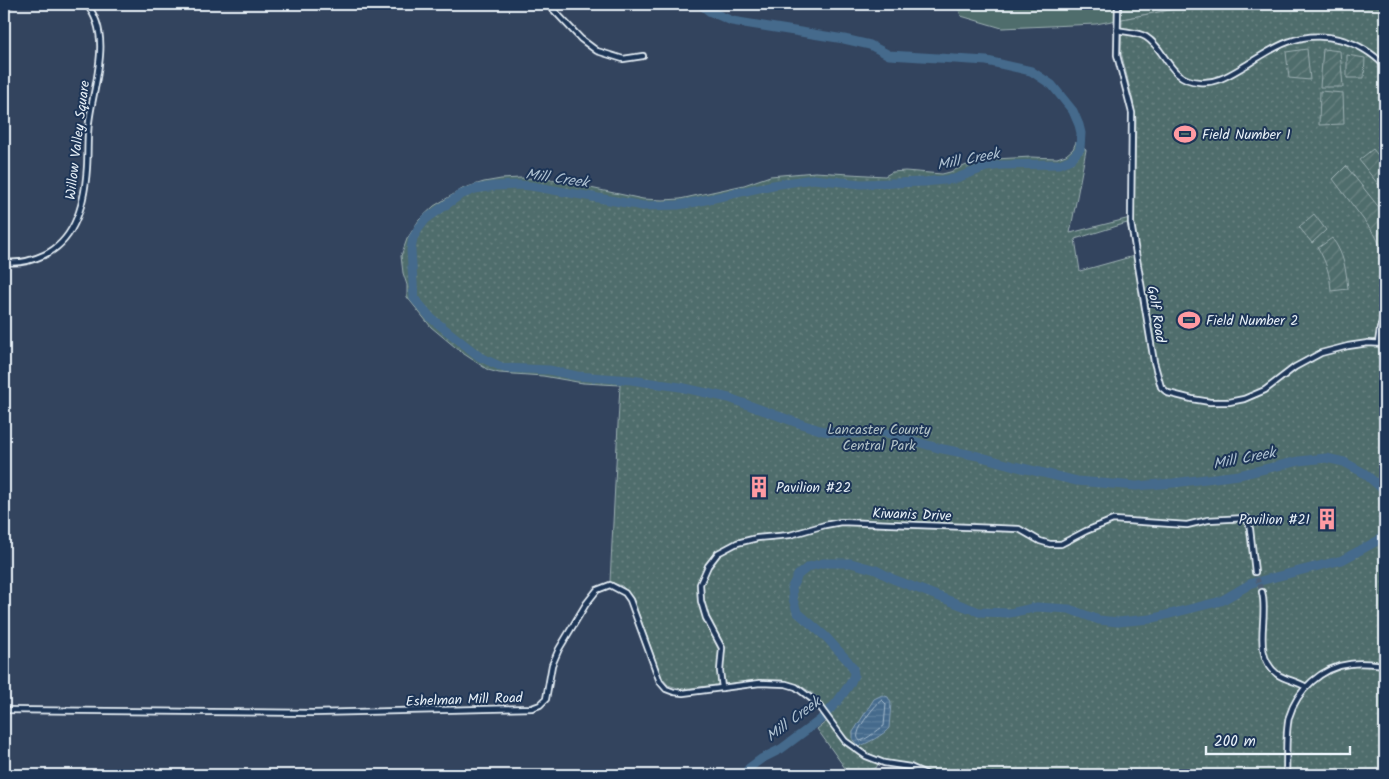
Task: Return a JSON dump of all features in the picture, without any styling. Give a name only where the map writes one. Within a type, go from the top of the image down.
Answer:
[{"type":"street","points":[[4,5],[11,4]]},
{"type":"street","name":"Willow Valley Square","points":[[4,262],[27,261],[46,254],[59,246],[70,233],[80,209],[88,166],[88,122],[100,46],[96,20],[86,4]]},
{"type":"street","points":[[548,4],[581,39],[597,51],[623,59],[644,56]]},
{"type":"street","name":"Golf Road","points":[[1118,4],[1117,55],[1132,113],[1130,223],[1154,362],[1161,387],[1168,393],[1192,399],[1210,402],[1229,402],[1244,399],[1265,390],[1295,367],[1320,353],[1348,346],[1385,344]]},
{"type":"street","points":[[1117,30],[1145,36],[1159,50],[1174,71],[1186,79],[1198,82],[1208,82],[1224,78],[1276,47],[1296,39],[1312,36],[1351,42],[1372,54],[1385,66]]},
{"type":"street","points":[[1378,343],[1385,310]]},
{"type":"street","name":"Kiwanis Drive","points":[[722,688],[720,678],[722,648],[703,610],[700,584],[705,570],[713,558],[737,542],[790,535],[841,522],[1019,529],[1040,541],[1050,544],[1061,544],[1113,520],[1179,525],[1208,520],[1247,518],[1255,572]]},
{"type":"street","name":"Eshelman Mill Road","points":[[4,710],[313,713],[532,708],[540,706],[546,699],[552,665],[559,649],[586,604],[597,590],[610,585],[625,593],[630,600],[660,682],[666,689],[683,693],[760,683],[786,684],[796,687],[817,702],[845,741],[866,756],[884,763],[910,767],[928,775]]},
{"type":"street","points":[[1262,592],[1264,600],[1262,643],[1266,659],[1272,669],[1280,676],[1306,687]]},
{"type":"street","points":[[1286,775],[1289,718],[1297,699],[1306,687],[1321,675],[1340,666],[1365,663],[1385,666]]},
{"type":"green space","points":[[957,4],[1201,4],[1096,24],[1002,28],[961,16]]},
{"type":"green space","name":"Lancaster County Central Park","points":[[1201,4],[1385,4],[1385,775],[936,775],[912,765],[881,759],[876,768],[850,775],[817,729],[831,718],[816,697],[799,685],[784,680],[760,680],[681,689],[668,685],[662,678],[633,598],[622,586],[610,582],[620,385],[583,383],[543,376],[499,373],[488,370],[461,352],[431,327],[407,297],[407,285],[401,256],[407,239],[419,220],[434,206],[464,188],[501,179],[547,179],[643,199],[680,199],[744,185],[770,176],[815,172],[885,176],[892,172],[905,171],[942,174],[974,162],[995,159],[1057,158],[1066,155],[1073,149],[1076,142],[1086,150],[1070,233],[1134,217],[1136,120],[1121,52],[1122,19]],"holes":[[[1127,223],[1134,256],[1080,271],[1075,239]]]},
{"type":"green space","points":[[1307,49],[1310,80],[1289,78],[1286,52]]},
{"type":"green space","points":[[1323,49],[1340,51],[1343,87],[1320,87]]},
{"type":"green space","points":[[1347,55],[1365,58],[1364,78],[1347,78]]},
{"type":"green space","points":[[1320,91],[1343,93],[1344,124],[1319,125]]},
{"type":"green space","points":[[1373,149],[1385,164],[1385,193],[1359,160]]},
{"type":"green space","points":[[1346,166],[1385,215],[1385,271],[1383,271],[1379,243],[1375,235],[1333,179]]},
{"type":"green space","points":[[1314,214],[1326,230],[1312,243],[1299,227]]},
{"type":"green space","points":[[1332,238],[1344,262],[1348,289],[1331,291],[1327,268],[1318,248]]},
{"type":"water","points":[[882,695],[888,697],[891,703],[889,728],[875,739],[858,746],[853,740],[853,732],[874,699]]},
{"type":"waterway","name":"Mill Creek","points":[[700,4],[709,11],[732,21],[844,39],[870,45],[889,55],[987,61],[1031,71],[1052,85],[1073,111],[1081,133],[1080,149],[1071,159],[1060,164],[986,167],[954,179],[861,184],[813,179],[773,185],[678,205],[643,206],[519,185],[475,189],[460,195],[426,219],[413,238],[411,250],[414,298],[431,318],[480,357],[504,368],[549,370],[577,376],[631,380],[680,387],[729,398],[823,431],[847,434],[883,432],[938,448],[1077,481],[1136,486],[1173,483],[1239,475],[1299,461],[1326,458],[1344,462],[1364,473],[1385,491]]},
{"type":"waterway","name":"Mill Creek","points":[[744,775],[749,768],[761,759],[781,749],[820,720],[837,702],[854,675],[853,668],[848,661],[826,637],[797,612],[792,587],[798,575],[808,567],[823,563],[851,563],[876,570],[893,579],[979,612],[1010,613],[1037,607],[1069,609],[1099,620],[1118,622],[1150,619],[1221,601],[1252,583],[1342,560],[1379,540],[1385,532]]},
{"type":"tunnel","points":[[1255,572],[1262,592]]},
{"type":"place","name":"Field Number 1","points":[[1185,134]]},
{"type":"place","name":"Field Number 2","points":[[1189,320]]},
{"type":"place","name":"Pavilion #22","points":[[759,487]]},
{"type":"place","name":"Pavilion #21","points":[[1327,519]]}]
